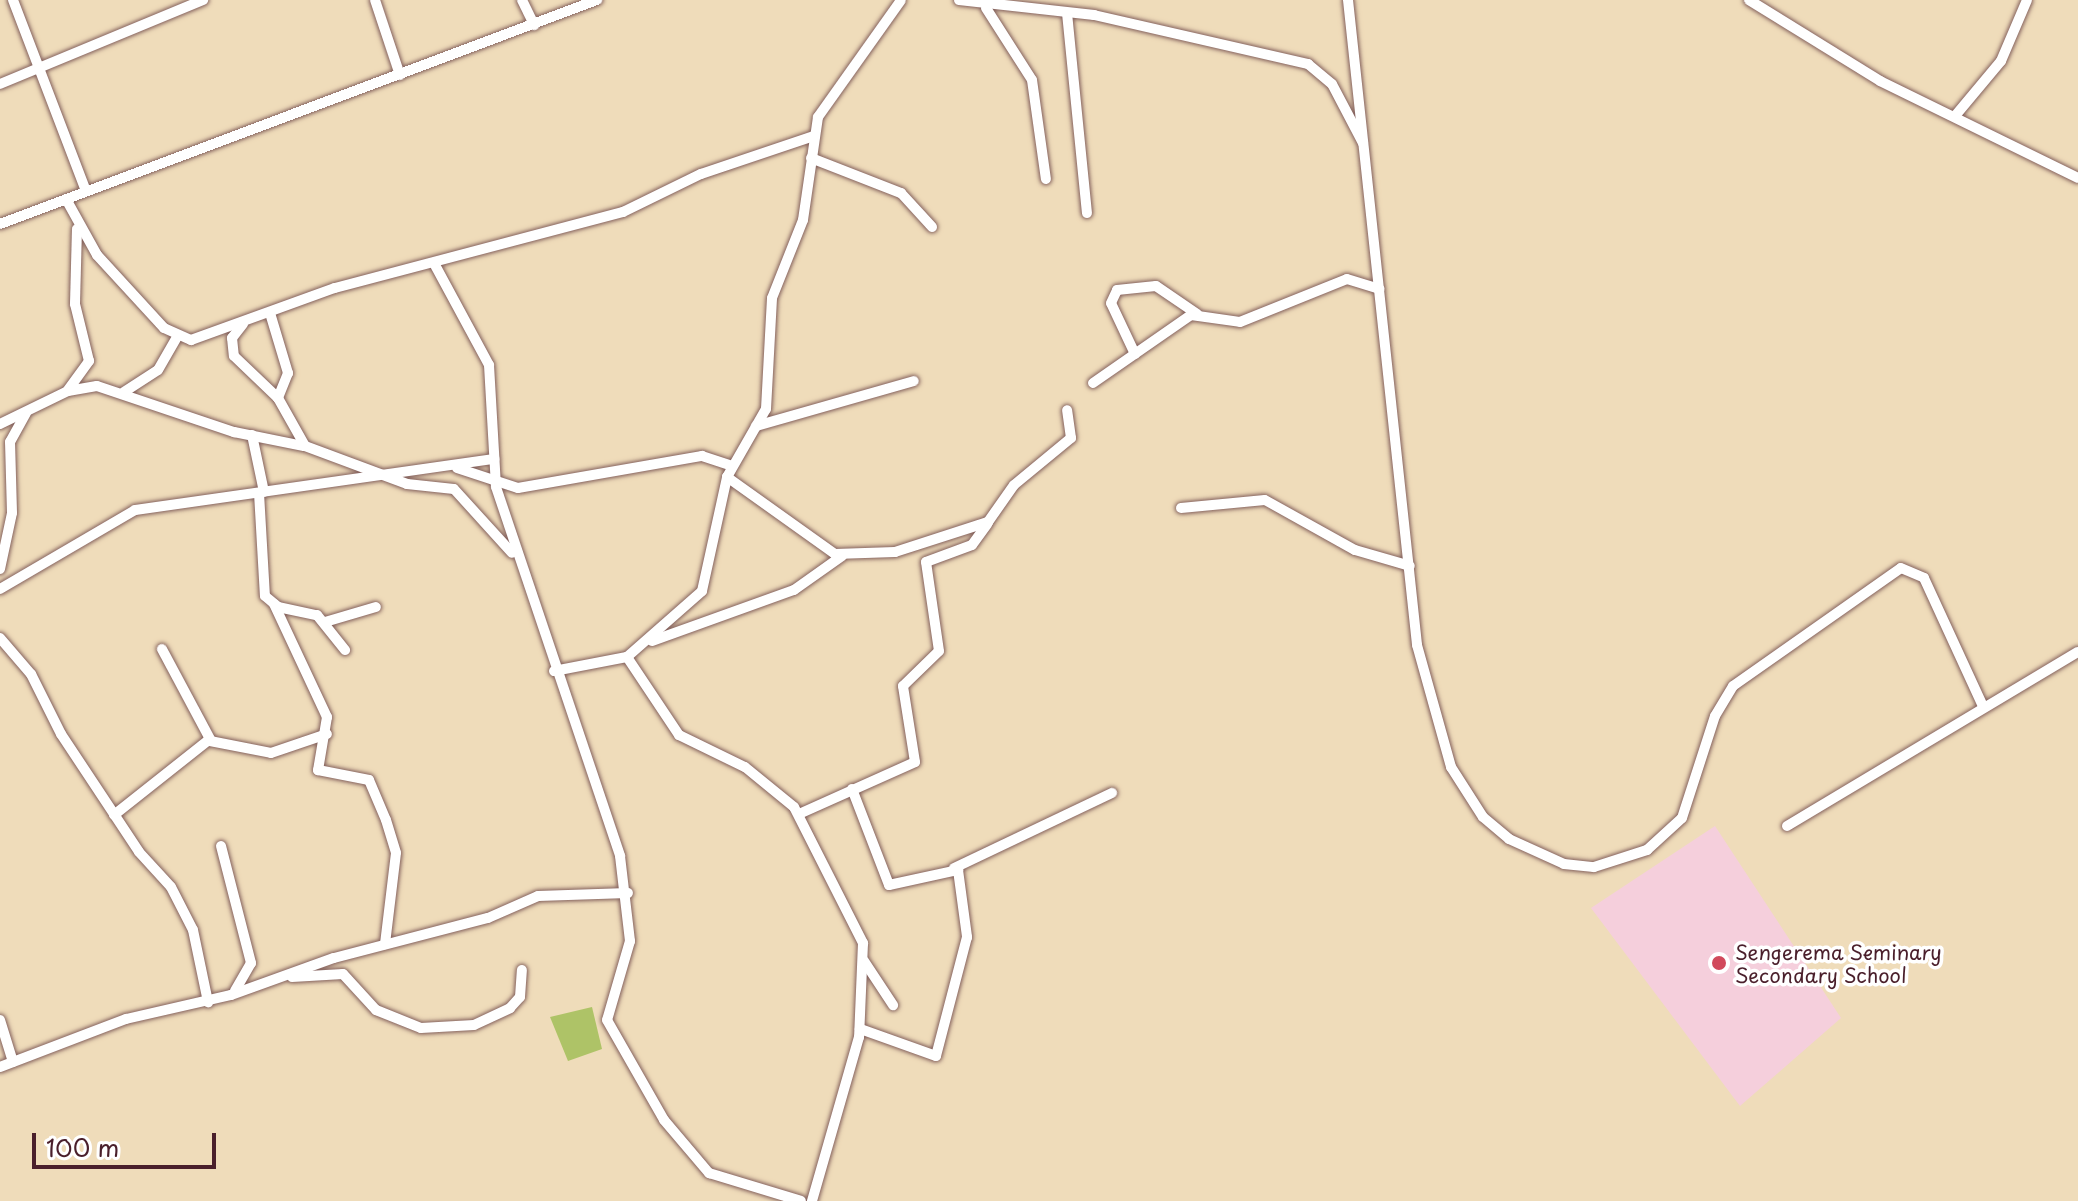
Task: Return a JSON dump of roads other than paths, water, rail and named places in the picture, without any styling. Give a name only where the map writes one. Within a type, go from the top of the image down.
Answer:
[{"type":"street","points":[[13,0],[42,67],[86,191]]},
{"type":"street","points":[[0,84],[203,0]]},
{"type":"street","points":[[375,0],[400,75]]},
{"type":"street","points":[[522,0],[534,25]]},
{"type":"street","points":[[0,224],[597,0]]},
{"type":"street","points":[[554,671],[627,657],[702,591],[729,471],[766,409],[772,298],[803,220],[814,136],[823,107],[901,0]]},
{"type":"street","points":[[959,0],[986,8],[1067,13],[1308,64],[1332,84],[1366,149]]},
{"type":"street","points":[[1348,0],[1417,645],[1451,767],[1492,824],[1564,864],[1594,867],[1663,839],[1692,797],[1715,716],[1733,686],[1901,568],[1924,578],[1983,706]]},
{"type":"street","points":[[1749,0],[1880,81],[2078,178]]},
{"type":"street","points":[[1955,116],[2001,61],[2027,0]]},
{"type":"street","points":[[986,8],[1032,80],[1046,179]]},
{"type":"street","points":[[1067,13],[1087,213]]},
{"type":"street","points":[[66,199],[97,255],[177,337],[197,339],[335,288],[435,265],[477,246],[623,212],[701,174],[814,136]]},
{"type":"street","points":[[811,158],[901,193],[932,227]]},
{"type":"street","points":[[68,391],[89,361],[75,304],[81,262],[76,219]]},
{"type":"street","points":[[435,265],[489,365],[496,485],[554,671],[598,784],[628,893],[628,954],[605,1012],[644,1088],[672,1132],[720,1181],[801,1201]]},
{"type":"street","points":[[1135,354],[1111,303],[1117,290],[1156,286],[1197,314],[1240,322],[1347,279],[1380,289]]},
{"type":"street","points":[[270,313],[288,373],[278,398]]},
{"type":"street","points":[[1093,383],[1197,314]]},
{"type":"street","points":[[244,322],[232,351],[278,398],[305,446]]},
{"type":"street","points":[[124,392],[158,370],[177,337]]},
{"type":"street","points":[[756,426],[914,381]]},
{"type":"street","points":[[0,569],[12,513],[9,449],[0,427],[68,391],[124,392],[252,435],[305,446],[386,477],[454,489],[516,557]]},
{"type":"street","points":[[799,814],[917,759],[902,692],[908,678],[939,656],[926,562],[972,545],[1014,485],[1071,438],[1067,410]]},
{"type":"street","points":[[9,449],[27,411]]},
{"type":"street","points":[[252,435],[262,493],[263,588],[274,604],[327,717],[327,734],[318,770],[369,780],[395,847],[385,944]]},
{"type":"street","points":[[457,468],[496,485],[539,487],[709,455],[842,556]]},
{"type":"street","points":[[0,589],[135,510],[457,468],[494,459]]},
{"type":"street","points":[[1181,508],[1272,502],[1355,550],[1410,566]]},
{"type":"street","points":[[644,644],[794,590],[842,556],[895,552],[988,522]]},
{"type":"street","points":[[274,604],[325,622],[345,650]]},
{"type":"street","points":[[325,622],[376,607]]},
{"type":"street","points":[[0,638],[31,674],[114,815],[171,887],[195,936],[196,969],[208,1002]]},
{"type":"street","points":[[162,649],[210,741]]},
{"type":"street","points":[[1787,826],[1983,706],[2078,652]]},
{"type":"street","points":[[627,657],[679,735],[762,779],[799,814],[857,927],[864,961],[860,1029],[812,1201]]},
{"type":"street","points":[[114,815],[210,741],[271,753],[327,734]]},
{"type":"street","points":[[852,789],[889,885],[954,868],[1112,793]]},
{"type":"street","points":[[221,846],[251,963],[231,995]]},
{"type":"street","points":[[860,1029],[882,1032],[928,1059],[939,1051],[966,958],[963,890],[954,868]]},
{"type":"street","points":[[0,1067],[126,1019],[208,1002],[385,944],[482,920],[538,896],[628,893]]},
{"type":"street","points":[[864,961],[893,1005]]},
{"type":"street","points":[[279,977],[343,974],[376,1010],[421,1028],[474,1025],[510,1008],[520,997],[522,970]]},
{"type":"street","points":[[0,1020],[13,1062]]},
{"type":"place","name":"Sengerema Seminary Secondary School","points":[[1719,963]]}]
